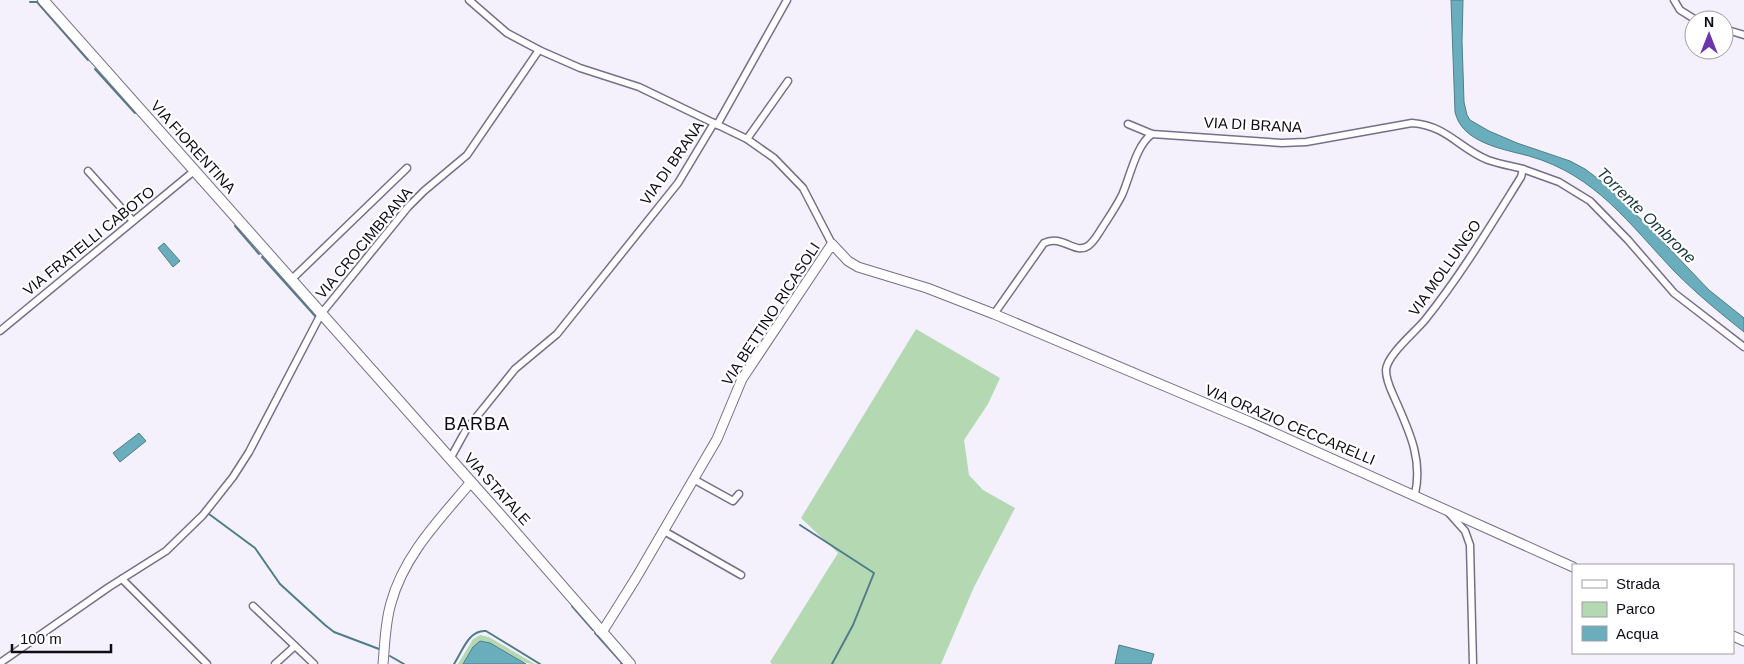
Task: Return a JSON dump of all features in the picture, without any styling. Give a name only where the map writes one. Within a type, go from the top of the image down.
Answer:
[{"type":"main road","name":"VIA FIORENTINA","points":[[43,0],[321,314]]},
{"type":"main road","name":"VIA STATALE","points":[[321,314],[630,664]]},
{"type":"street","points":[[468,0],[507,33],[539,50],[580,68],[639,87],[716,124],[787,0]]},
{"type":"street","points":[[1674,0],[1680,10],[1684,12]]},
{"type":"street","name":"VIA CROCIMBRANA","points":[[0,663],[122,579],[166,552],[203,515],[233,477],[264,426],[321,314],[408,207],[467,155],[539,50]]},
{"type":"street","points":[[748,140],[788,80]]},
{"type":"street","name":"VIA DI BRANA","points":[[1128,124],[1152,134],[1263,142],[1306,142],[1412,123],[1436,128],[1488,160],[1523,169]]},
{"type":"street","name":"VIA DI BRANA","points":[[450,459],[466,430],[515,369],[557,334],[678,183],[716,124],[748,140],[774,158],[803,188],[832,244],[848,261],[858,267],[927,288],[994,314]]},
{"type":"street","points":[[994,314],[1044,244],[1058,240],[1076,248],[1082,248],[1091,243],[1122,195],[1143,142],[1152,134]]},
{"type":"street","points":[[291,280],[407,168]]},
{"type":"street","points":[[1523,169],[1559,182],[1590,202],[1628,240],[1674,293],[1744,347]]},
{"type":"street","name":"VIA MOLLUNGO","points":[[1414,494],[1418,475],[1415,448],[1388,382],[1386,366],[1425,320],[1470,259],[1521,177],[1523,169]]},
{"type":"street","points":[[88,170],[133,221]]},
{"type":"street","name":"VIA FRATELLI CABOTO","points":[[0,331],[194,171]]},
{"type":"street","name":"VIA BETTINO RICASOLI","points":[[600,631],[604,629],[695,480],[717,439],[742,379],[832,244]]},
{"type":"street","name":"VIA ORAZIO CECCARELLI","points":[[994,314],[1250,422],[1572,566]]},
{"type":"street","points":[[695,480],[733,501],[739,494]]},
{"type":"street","points":[[383,664],[389,610],[404,568],[439,520],[471,482]]},
{"type":"street","points":[[1443,508],[1465,531],[1470,545],[1474,664]]},
{"type":"street","points":[[664,531],[741,575]]},
{"type":"street","points":[[122,579],[207,664]]},
{"type":"street","points":[[253,606],[314,664]]},
{"type":"street","points":[[275,664],[295,646]]},
{"type":"green space","points":[[916,329],[1000,378],[988,404],[964,440],[969,475],[983,490],[1015,508],[974,587],[941,664],[772,664],[770,662],[838,553],[801,518]]},
{"type":"green space","points":[[480,635],[489,637],[535,664],[521,661],[495,646],[480,641],[473,647],[463,664],[458,664],[473,639]]},
{"type":"water","points":[[1451,0],[1463,0],[1464,102],[1470,120],[1489,131],[1517,143],[1570,161],[1601,181],[1647,225],[1709,290],[1744,318],[1744,332],[1683,280],[1627,220],[1593,189],[1553,165],[1485,143],[1466,131],[1459,123],[1455,112]]},
{"type":"water","points":[[164,243],[180,261],[173,267],[158,248]]},
{"type":"water","points":[[139,433],[146,441],[120,462],[113,453]]},
{"type":"water","points":[[480,641],[490,643],[526,664],[463,664],[473,647]]},
{"type":"water","points":[[1119,645],[1154,654],[1151,664],[1115,664]]},
{"type":"waterway","points":[[30,2],[37,2],[88,60]]},
{"type":"waterway","points":[[95,69],[135,113]]},
{"type":"waterway","points":[[235,226],[259,254]]},
{"type":"waterway","points":[[262,257],[316,317]]},
{"type":"waterway","points":[[209,514],[255,548],[280,584],[325,625],[334,632],[379,649]]},
{"type":"waterway","points":[[800,525],[874,573],[853,625],[832,664]]},
{"type":"waterway","points":[[572,606],[593,630]]},
{"type":"waterway","points":[[454,664],[471,637],[480,631],[486,631],[540,664]]},
{"type":"waterway","points":[[595,633],[621,664]]},
{"type":"waterway","points":[[390,656],[404,664]]},
{"type":"district","name":"BARBA","points":[[477,424]]},
{"type":"water label","name":"Torrente Ombrone","points":[[1647,215]]}]
